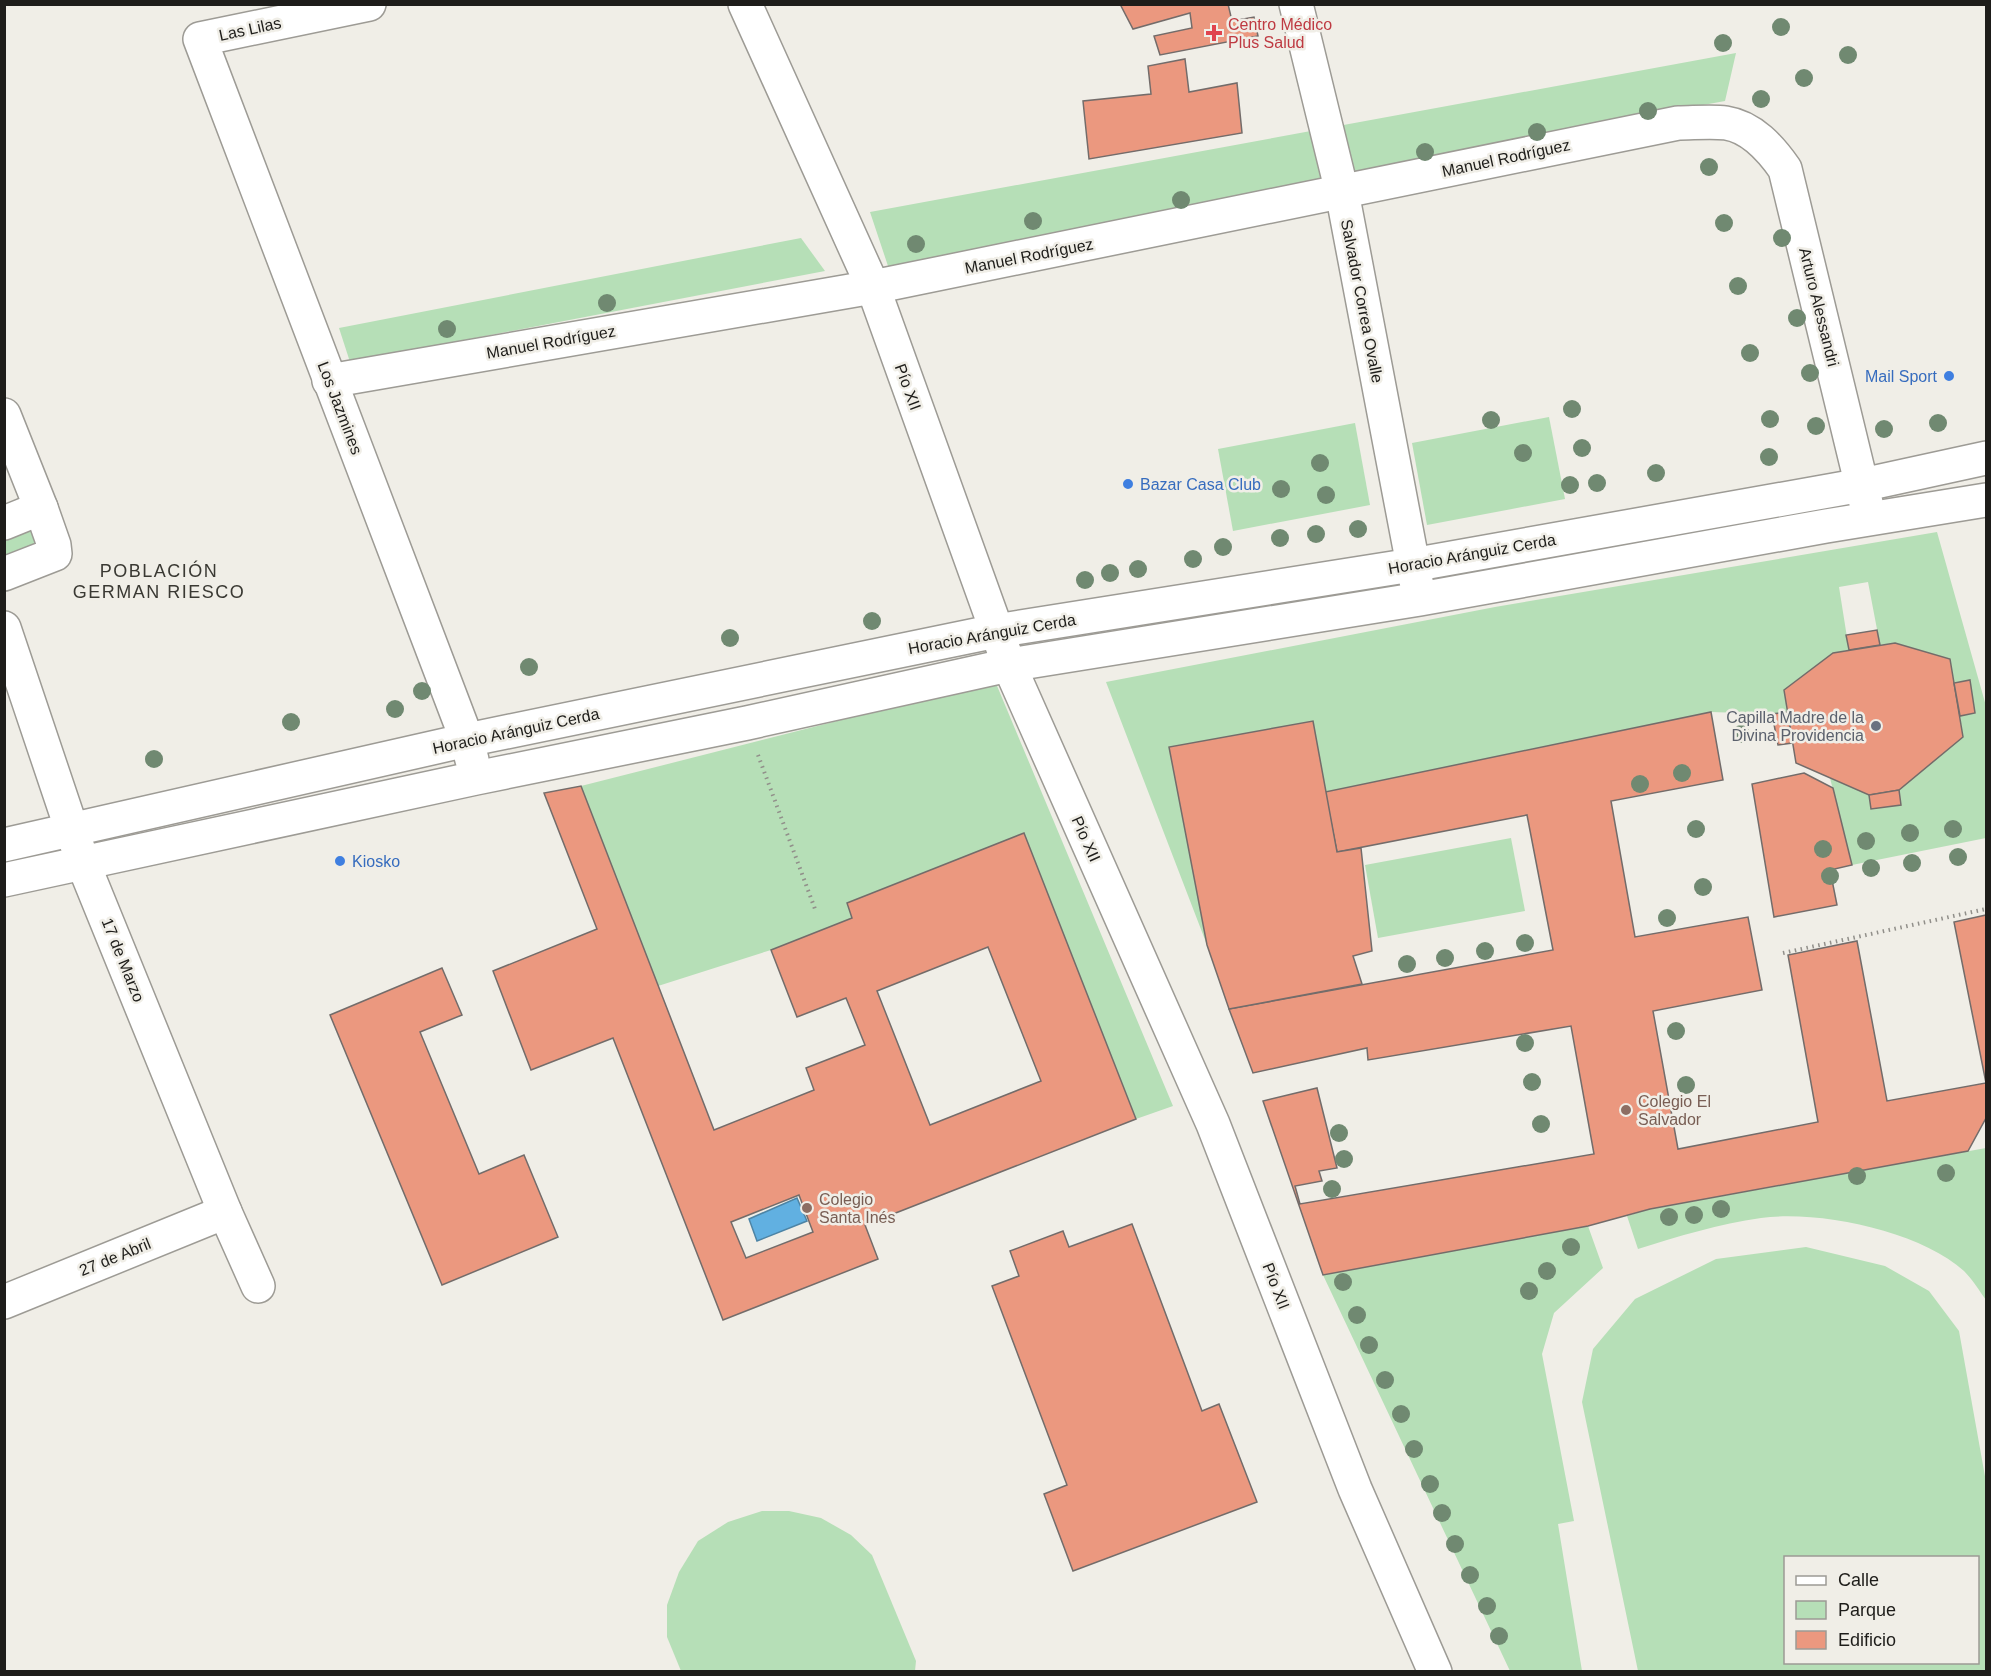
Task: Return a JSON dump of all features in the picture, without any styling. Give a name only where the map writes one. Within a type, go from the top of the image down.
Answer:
[{"type":"street","name":"Las Lilas","points":[[200,39],[369,4]]},
{"type":"street","name":"Pío XII","points":[[745,4],[873,287],[1009,665],[1213,1124],[1355,1489],[1435,1671]]},
{"type":"street","name":"Salvador Correa Ovalle","points":[[1296,4],[1342,192],[1420,599]]},
{"type":"street","name":"Los Jazmines","points":[[200,39],[467,740],[476,778]]},
{"type":"street","name":"Manuel Rodríguez","points":[[329,381],[873,287],[1678,123],[1727,123]]},
{"type":"street","name":"Arturo Alessandri","points":[[1727,123],[1755,135],[1773,151],[1785,169],[1870,519]]},
{"type":"street","points":[[4,415],[41,508],[55,554],[4,574]]},
{"type":"street","name":"Horacio Aránguiz Cerda","points":[[4,844],[467,740],[996,631],[1412,566],[1862,485],[1986,458]]},
{"type":"street","name":"Horacio Aránguiz Cerda","points":[[4,880],[476,778],[747,723],[1009,665],[1420,599],[1986,500]]},
{"type":"street","points":[[4,523],[41,508]]},
{"type":"street","name":"17 de Marzo","points":[[4,628],[83,863],[225,1212],[258,1286]]},
{"type":"street","name":"27 de Abril","points":[[4,1302],[225,1212]]},
{"type":"path","points":[[747,723],[815,909]]},
{"type":"path","points":[[1783,953],[1986,909]]},
{"type":"green space","points":[[1736,53],[1725,101],[1555,132],[890,272],[870,212]]},
{"type":"green space","points":[[801,238],[825,271],[350,362],[339,328]]},
{"type":"green space","points":[[1549,417],[1565,499],[1427,525],[1412,443]]},
{"type":"green space","points":[[1355,423],[1370,505],[1233,531],[1218,449]]},
{"type":"green space","points":[[34,529],[45,551],[5,564],[4,539]]},
{"type":"green space","points":[[1937,532],[1986,706],[1986,838],[1852,865],[1830,778],[1900,805],[1899,790],[1963,737],[1960,716],[1975,713],[1970,681],[1954,683],[1950,659],[1895,643],[1880,645],[1868,582],[1839,587],[1849,650],[1833,653],[1784,690],[1788,712],[1772,714],[1711,712],[1325,792],[1313,721],[1169,747],[1207,945],[1106,682],[1495,607]]},
{"type":"green space","points":[[995,681],[1173,1106],[1136,1119],[1024,834],[847,903],[852,918],[771,950],[658,986],[581,786]]},
{"type":"green space","points":[[1511,838],[1525,911],[1378,938],[1365,865]]},
{"type":"green space","points":[[1986,1148],[1986,1300],[1964,1271],[1945,1257],[1922,1245],[1868,1226],[1811,1217],[1761,1218],[1699,1231],[1638,1249],[1627,1216],[1650,1209]]},
{"type":"green space","points":[[1588,1226],[1603,1268],[1554,1313],[1542,1354],[1574,1521],[1558,1524],[1582,1671],[1510,1671],[1323,1275]]},
{"type":"green space","points":[[1806,1247],[1885,1266],[1929,1291],[1959,1331],[1986,1482],[1986,1671],[1638,1671],[1582,1402],[1593,1349],[1635,1299],[1716,1259]]},
{"type":"green space","points":[[762,1511],[789,1511],[821,1518],[851,1535],[872,1555],[916,1661],[915,1671],[681,1671],[667,1637],[667,1605],[679,1572],[698,1541],[728,1522]]},
{"type":"water","points":[[797,1198],[807,1221],[757,1241],[749,1219]]},
{"type":"building","name":"Centro Médico Plus Salud","points":[[1120,4],[1228,4],[1232,21],[1254,17],[1258,36],[1160,55],[1154,36],[1192,28],[1190,13],[1133,29]]},
{"type":"building","points":[[1185,59],[1189,92],[1237,83],[1242,133],[1089,159],[1083,101],[1151,94],[1148,66]]},
{"type":"building","points":[[1877,630],[1880,645],[1849,650],[1846,635]]},
{"type":"building","name":"Capilla Madre de la Divina Providencia","points":[[1895,643],[1950,659],[1963,737],[1899,790],[1869,795],[1796,763],[1784,690],[1833,653]]},
{"type":"building","points":[[1970,680],[1975,713],[1960,716],[1954,683]]},
{"type":"building","points":[[1711,712],[1723,780],[1611,801],[1635,937],[1748,917],[1762,990],[1653,1011],[1678,1149],[1818,1122],[1788,955],[1857,941],[1887,1101],[1986,1083],[1986,1118],[1968,1151],[1650,1209],[1588,1226],[1323,1275],[1263,1101],[1317,1088],[1337,1168],[1319,1171],[1322,1181],[1295,1186],[1300,1204],[1594,1154],[1571,1026],[1368,1060],[1367,1048],[1253,1073],[1229,1009],[1553,950],[1527,815],[1337,852],[1325,792]]},
{"type":"building","points":[[1788,712],[1792,743],[1778,745],[1772,714]]},
{"type":"building","points":[[1313,721],[1337,852],[1361,848],[1372,951],[1353,956],[1362,984],[1229,1009],[1207,945],[1169,747]]},
{"type":"building","points":[[1804,773],[1833,788],[1852,865],[1830,870],[1837,905],[1774,917],[1752,784]]},
{"type":"building","points":[[581,786],[714,1130],[814,1090],[806,1068],[865,1045],[846,998],[797,1017],[771,950],[852,918],[847,903],[1024,833],[1136,1119],[865,1225],[878,1259],[723,1320],[613,1038],[531,1070],[493,971],[597,929],[544,793]],"holes":[[[988,947],[1041,1081],[930,1125],[877,991]],[[799,1195],[813,1232],[746,1258],[731,1222]]]},
{"type":"building","points":[[1899,790],[1901,805],[1871,809],[1869,795]]},
{"type":"building","points":[[1986,915],[1986,1083],[1954,922]]},
{"type":"building","points":[[442,968],[462,1015],[420,1032],[479,1174],[524,1155],[558,1237],[442,1285],[330,1015]]},
{"type":"building","points":[[1132,1224],[1202,1411],[1219,1404],[1257,1502],[1073,1571],[1044,1494],[1067,1485],[992,1286],[1019,1276],[1010,1251],[1063,1231],[1069,1247]]},
{"type":"place","name":"Centro Médico Plus Salud","points":[[1214,33]]},
{"type":"place","name":"Mail Sport","points":[[1949,376]]},
{"type":"place","name":"Bazar Casa Club","points":[[1128,484]]},
{"type":"place","name":"Capilla Madre de la Divina Providencia","points":[[1876,726]]},
{"type":"place","name":"Kiosko","points":[[340,861]]},
{"type":"place","name":"Colegio El Salvador","points":[[1626,1110]]},
{"type":"place","name":"Colegio Santa Inés","points":[[807,1208]]},
{"type":"district","name":"POBLACIÓN GERMAN RIESCO","points":[[159,581]]}]
